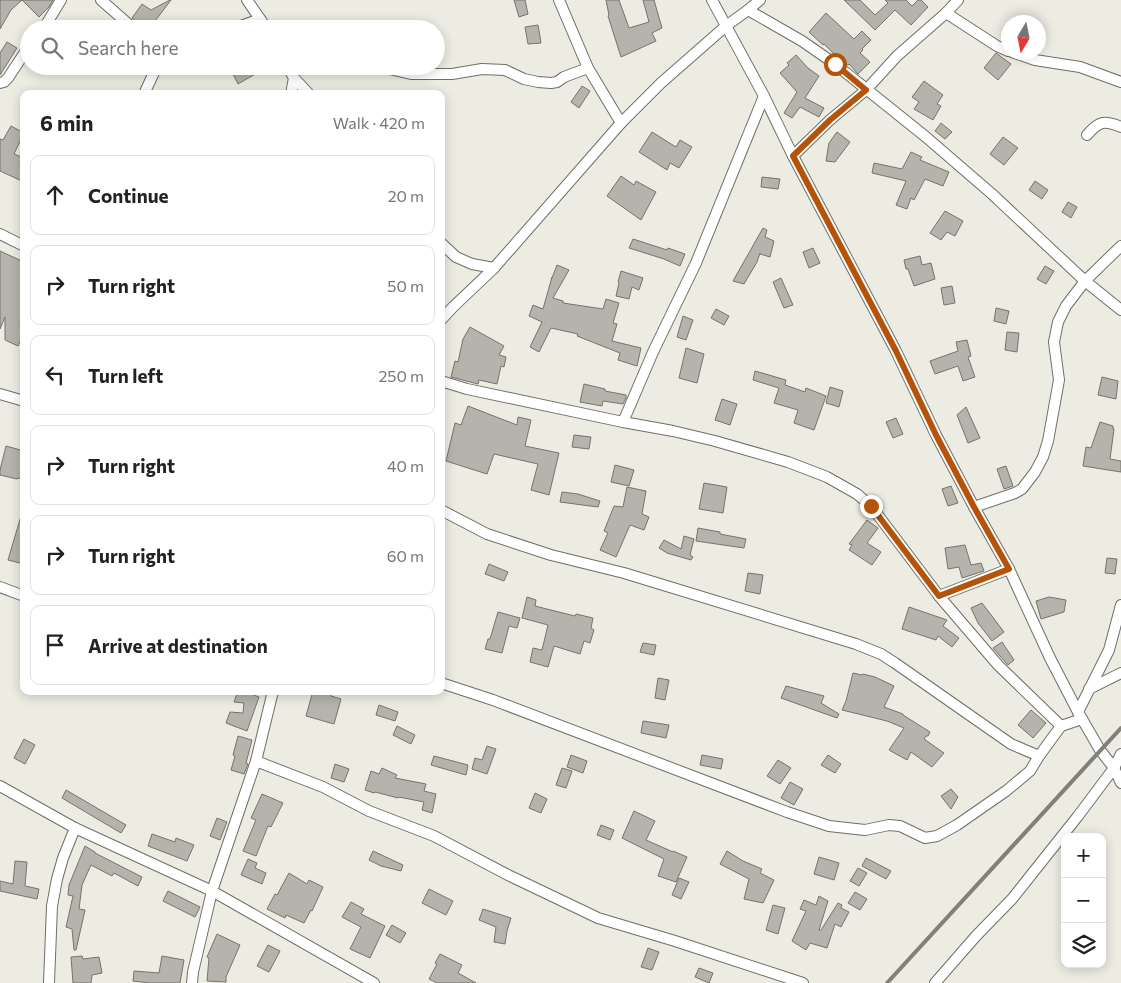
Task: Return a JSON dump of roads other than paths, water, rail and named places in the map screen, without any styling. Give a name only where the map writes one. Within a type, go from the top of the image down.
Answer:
[{"type":"street","points":[[49,20],[61,0]]},
{"type":"street","points":[[101,0],[124,20]]},
{"type":"street","points":[[247,0],[262,20]]},
{"type":"street","points":[[559,0],[588,68],[621,123]]},
{"type":"street","points":[[712,0],[764,96],[793,156],[891,342],[936,435],[1009,569],[1050,658],[1080,715],[1100,750],[1114,768],[1121,783]]},
{"type":"street","points":[[445,316],[494,268],[621,123],[661,83],[726,26],[760,0]]},
{"type":"street","points":[[793,156],[830,120],[866,90],[897,56],[958,0]]},
{"type":"street","points":[[748,10],[802,41],[835,64],[926,136],[992,194],[1085,281],[1121,310]]},
{"type":"street","points":[[946,13],[1001,48]]},
{"type":"street","points":[[0,83],[8,78],[20,60]]},
{"type":"street","points":[[1035,60],[1080,67],[1121,82]]},
{"type":"street","points":[[445,74],[482,69],[505,70],[524,79],[551,83],[588,68]]},
{"type":"street","points":[[146,90],[153,75]]},
{"type":"street","points":[[292,75],[305,90]]},
{"type":"street","points":[[292,90],[294,78]]},
{"type":"street","points":[[623,422],[653,352],[696,263],[764,96]]},
{"type":"street","points":[[1086,135],[1103,122],[1121,127]]},
{"type":"street","points":[[0,234],[20,244]]},
{"type":"street","points":[[445,246],[456,256],[472,264],[494,268]]},
{"type":"street","points":[[974,507],[1015,494],[1022,489],[1035,472],[1043,457],[1048,441],[1058,380],[1054,342],[1058,322],[1066,306],[1085,281],[1121,246]]},
{"type":"street","points":[[445,382],[467,389],[715,441],[788,462],[827,477],[857,494],[871,506],[939,596],[998,665],[1062,726]]},
{"type":"street","points":[[0,394],[20,400]]},
{"type":"street","points":[[445,512],[487,534],[550,555],[624,573],[856,644],[881,654],[1011,744],[1039,756]]},
{"type":"street","points":[[939,596],[1009,569]]},
{"type":"street","points":[[0,587],[20,594]]},
{"type":"street","points":[[445,684],[493,700],[787,812],[829,826],[865,830],[889,825],[900,826],[925,838],[937,836],[957,825],[1006,792],[1030,770],[1062,726],[1080,715],[1089,689],[1108,650],[1121,605]]},
{"type":"street","points":[[1089,689],[1121,673]]},
{"type":"street","points":[[192,983],[212,891],[256,761],[272,695]]},
{"type":"street","points":[[935,983],[976,936],[1012,899],[1078,816],[1114,768],[1121,754]]},
{"type":"street","points":[[256,761],[323,787],[369,811],[434,836],[508,876],[598,918],[803,983]]},
{"type":"street","points":[[0,786],[75,828],[212,891],[374,983]]},
{"type":"street","points":[[49,983],[52,906],[63,858],[75,828]]},
{"type":"railway","points":[[887,983],[1121,728]]}]
